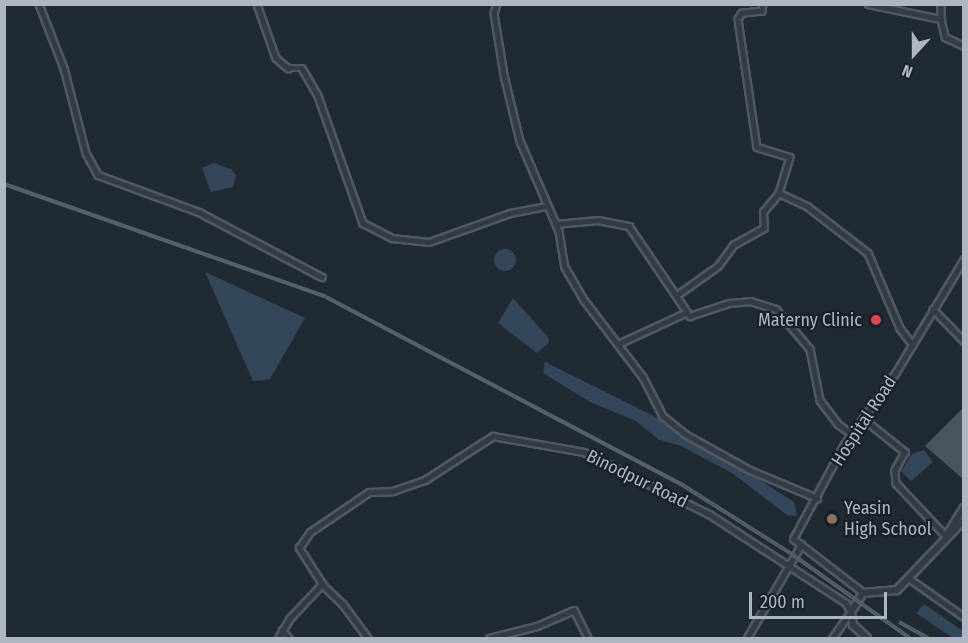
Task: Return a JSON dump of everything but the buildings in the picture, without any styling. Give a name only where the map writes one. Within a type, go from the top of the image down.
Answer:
[{"type":"street","points":[[39,4],[64,68],[86,153],[98,175],[199,212],[322,277]]},
{"type":"street","points":[[257,4],[276,58],[288,68],[302,68],[318,96],[357,215],[363,223],[392,238],[429,242],[498,216],[547,206]]},
{"type":"street","points":[[497,4],[494,13],[504,75],[520,141],[555,224],[565,267],[618,344],[663,416],[685,434],[750,470],[817,498]]},
{"type":"street","points":[[676,295],[718,266],[726,250],[764,228],[763,212],[779,193],[790,157],[757,147],[738,33],[739,15],[762,11],[763,4]]},
{"type":"street","points":[[868,4],[941,19]]},
{"type":"street","points":[[941,4],[941,19],[945,37],[963,46]]},
{"type":"street","points":[[779,193],[807,206],[868,254],[900,328],[913,345]]},
{"type":"street","points":[[555,224],[598,220],[628,226],[676,295],[685,313]]},
{"type":"street","name":"Hospital Road","points":[[801,545],[793,539],[852,434],[913,345],[963,259]]},
{"type":"street","points":[[618,344],[685,313],[694,315],[729,303],[750,301],[776,309],[810,349],[820,400],[852,434]]},
{"type":"street","points":[[933,309],[963,341]]},
{"type":"street","points":[[864,419],[905,452],[895,471],[896,483],[947,535]]},
{"type":"street","name":"Binodpur Road","points":[[322,584],[299,548],[310,532],[369,492],[393,491],[425,480],[493,436],[544,443],[612,462],[788,563]]},
{"type":"street","points":[[947,535],[963,508]]},
{"type":"street","points":[[747,639],[788,563],[801,545],[863,593],[887,594],[910,579],[947,535],[963,520]]},
{"type":"street","points":[[788,563],[851,612],[853,625],[867,639]]},
{"type":"street","points":[[910,579],[963,617]]},
{"type":"street","points":[[278,639],[282,630],[322,584],[344,604],[368,639]]},
{"type":"street","points":[[833,639],[863,593]]},
{"type":"street","points":[[489,639],[537,626],[574,610],[588,639]]},
{"type":"street","points":[[282,630],[289,639]]},
{"type":"water","points":[[214,163],[231,169],[236,175],[233,187],[211,192],[202,168]]},
{"type":"water","points":[[505,249],[515,256],[516,260],[509,270],[505,271],[495,264],[494,260],[501,250]]},
{"type":"water","points":[[205,272],[305,318],[270,379],[253,381]]},
{"type":"water","points":[[513,298],[548,337],[549,343],[537,353],[498,323]]},
{"type":"water","points":[[545,362],[656,417],[744,470],[794,502],[797,516],[787,515],[732,473],[679,445],[659,440],[636,421],[590,402],[543,373]]},
{"type":"water","points":[[924,450],[933,462],[911,481],[901,471],[913,453]]},
{"type":"water","points":[[924,604],[963,631],[963,638],[953,638],[916,613]]},
{"type":"railway","points":[[4,184],[326,297],[684,486],[793,555],[910,638]]},
{"type":"railway","points":[[899,622],[928,638]]},
{"type":"place","name":"Materny Clinic","points":[[876,320]]},
{"type":"place","name":"Yeasin High School","points":[[832,519]]}]
